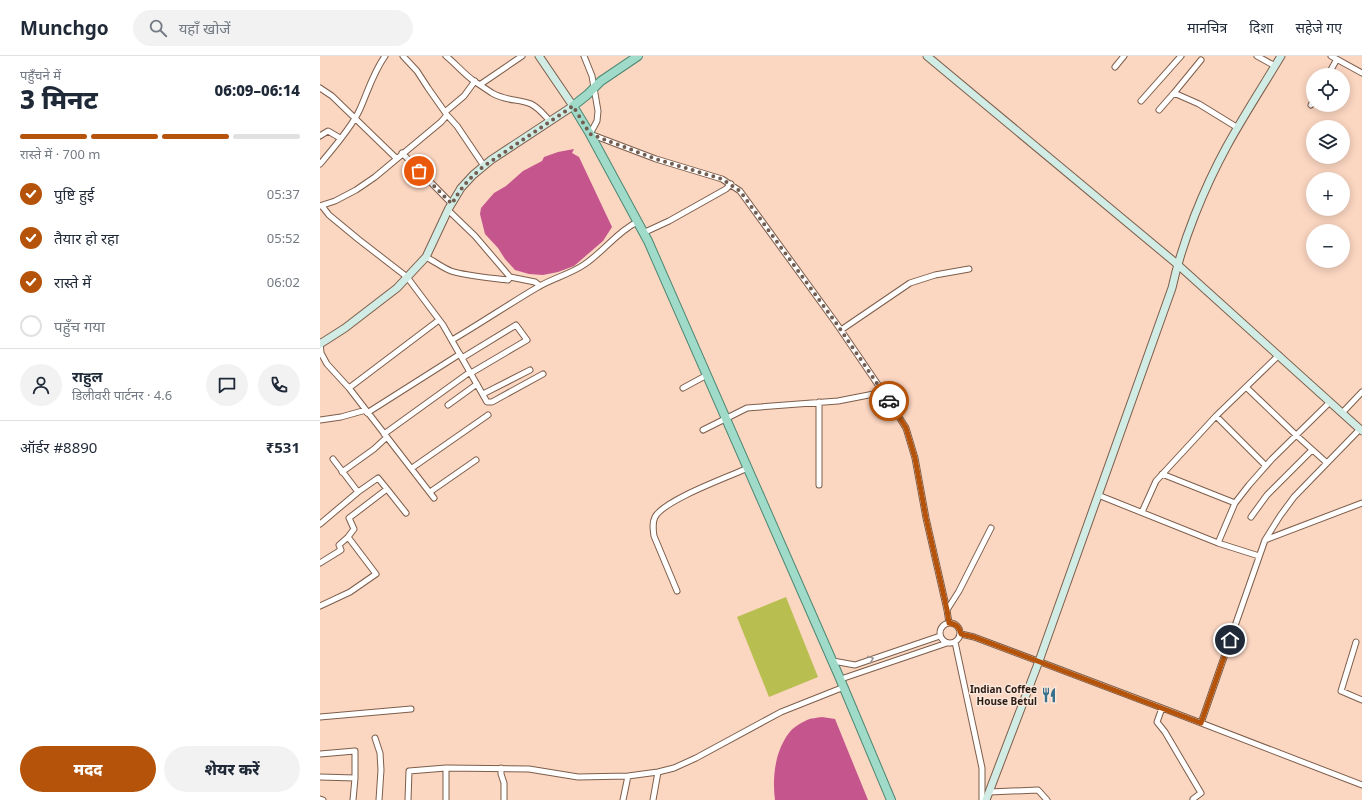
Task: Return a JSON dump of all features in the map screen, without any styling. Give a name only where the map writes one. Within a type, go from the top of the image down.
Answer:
[{"type":"main road","points":[[539,56],[590,134],[643,233],[833,661],[891,800]]},
{"type":"main road","points":[[320,343],[334,336],[397,288],[426,257],[450,207],[461,188],[473,175],[573,106],[601,81],[638,56]]},
{"type":"main road","points":[[927,56],[1177,264],[1361,430]]},
{"type":"main road","points":[[986,800],[1039,661],[1172,288],[1177,264],[1215,169],[1281,56]]},
{"type":"street","points":[[320,164],[360,111],[378,66],[385,56]]},
{"type":"street","points":[[403,56],[417,71],[484,166]]},
{"type":"street","points":[[446,56],[474,82],[481,84],[493,94],[501,98],[533,105],[550,121]]},
{"type":"street","points":[[481,84],[522,56]]},
{"type":"street","points":[[1115,67],[1124,56]]},
{"type":"street","points":[[1141,101],[1181,56]]},
{"type":"street","points":[[1257,56],[1275,66]]},
{"type":"street","points":[[1331,56],[1362,73]]},
{"type":"street","points":[[586,57],[592,76],[593,89],[598,111],[597,121],[590,134],[656,159],[722,179],[740,191],[754,208],[884,392],[906,428],[915,458],[926,518],[949,623]]},
{"type":"street","points":[[1332,68],[1337,59]]},
{"type":"street","points":[[1159,110],[1201,60]]},
{"type":"street","points":[[474,82],[446,113],[441,122],[375,177],[356,190],[321,206],[329,215],[352,234],[407,277],[452,340],[488,402],[492,402],[543,374]]},
{"type":"street","points":[[320,88],[332,96],[396,158]]},
{"type":"street","points":[[1174,93],[1199,104],[1238,128]]},
{"type":"street","points":[[320,136],[328,131],[340,138]]},
{"type":"street","points":[[402,153],[510,277],[535,282],[540,286]]},
{"type":"street","points":[[643,233],[669,221],[726,189],[730,184]]},
{"type":"street","points":[[452,340],[540,286],[566,275],[584,264],[628,226],[637,222]]},
{"type":"street","points":[[426,257],[450,270],[463,274],[508,280],[510,277]]},
{"type":"street","points":[[841,330],[910,283],[935,275],[969,269]]},
{"type":"street","points":[[349,388],[439,320]]},
{"type":"street","points":[[320,420],[366,412],[516,325],[527,340],[470,373],[385,435],[374,449],[342,472]]},
{"type":"street","points":[[320,343],[321,353],[327,364],[349,388],[366,412],[412,468],[434,498]]},
{"type":"street","points":[[1142,512],[1156,481],[1162,474],[1216,416],[1278,355]]},
{"type":"street","points":[[483,394],[530,370]]},
{"type":"street","points":[[683,388],[707,375]]},
{"type":"street","points":[[448,405],[477,384]]},
{"type":"street","points":[[1246,387],[1327,463]]},
{"type":"street","points":[[703,430],[747,408],[838,401],[884,392]]},
{"type":"street","points":[[1342,413],[1362,392]]},
{"type":"street","points":[[819,402],[819,484]]},
{"type":"street","points":[[1218,543],[1235,503],[1249,485],[1296,435],[1330,402]]},
{"type":"street","points":[[412,468],[488,416]]},
{"type":"street","points":[[1216,416],[1266,466]]},
{"type":"street","points":[[1201,723],[1265,540],[1294,497],[1361,430]]},
{"type":"street","points":[[1251,517],[1267,495],[1312,450]]},
{"type":"street","points":[[333,459],[358,492]]},
{"type":"street","points":[[430,492],[476,460]]},
{"type":"street","points":[[677,591],[654,536],[653,527],[656,517],[664,508],[682,497],[748,468]]},
{"type":"street","points":[[1162,474],[1235,503]]},
{"type":"street","points":[[320,524],[358,492],[378,478],[406,513]]},
{"type":"street","points":[[320,563],[341,550],[339,545],[348,538],[354,529],[348,518],[387,489]]},
{"type":"street","points":[[1098,495],[1218,543],[1259,556]]},
{"type":"street","points":[[1265,540],[1362,503]]},
{"type":"street","points":[[947,610],[991,528]]},
{"type":"street","points":[[320,606],[350,592],[376,574],[348,538]]},
{"type":"street","points":[[408,800],[409,771],[446,768],[501,768],[528,769],[578,776],[628,776],[674,768],[696,758],[781,712],[842,683],[947,643],[955,642],[959,639],[961,634],[955,623],[943,625],[940,631],[940,636],[947,643]]},
{"type":"street","points":[[961,634],[974,637],[1039,661],[1362,785]]},
{"type":"street","points":[[833,661],[855,665],[940,636]]},
{"type":"street","points":[[955,642],[982,768],[982,800]]},
{"type":"street","points":[[1356,642],[1341,691],[1362,700]]},
{"type":"street","points":[[1162,708],[1157,722],[1165,732],[1201,793],[1194,800]]},
{"type":"street","points":[[320,717],[411,709]]},
{"type":"street","points":[[375,738],[380,753],[381,770],[379,800]]},
{"type":"street","points":[[320,754],[355,751],[353,800]]},
{"type":"street","points":[[446,768],[446,800]]},
{"type":"street","points":[[501,768],[504,783],[504,800]]},
{"type":"street","points":[[653,800],[658,772]]},
{"type":"street","points":[[623,800],[628,776]]},
{"type":"street","points":[[320,777],[355,778]]},
{"type":"street","points":[[989,792],[1038,790],[1047,800]]},
{"type":"green space","points":[[786,597],[818,677],[769,697],[737,617]]},
{"type":"shaded area","points":[[574,149],[572,153],[579,157],[612,227],[603,241],[574,266],[558,272],[543,275],[529,274],[515,270],[485,234],[480,214],[481,208],[494,193],[506,186],[523,171],[542,161],[544,157],[558,152]]},
{"type":"shaded area","points":[[822,717],[835,719],[868,800],[775,800],[774,774],[780,748],[784,740],[794,727],[809,719]]},
{"type":"way so far","points":[[419,171],[452,204],[461,188],[473,175],[491,160],[573,106],[590,134],[656,159],[722,179],[740,191],[754,208],[836,323],[889,401]]},
{"type":"place","name":"Indian Coffee House Betul","points":[[1049,695]]},
{"type":"route","points":[[889,401],[906,428],[915,458],[926,518],[949,623],[955,623],[961,634],[974,637],[1201,723],[1230,640]]}]
